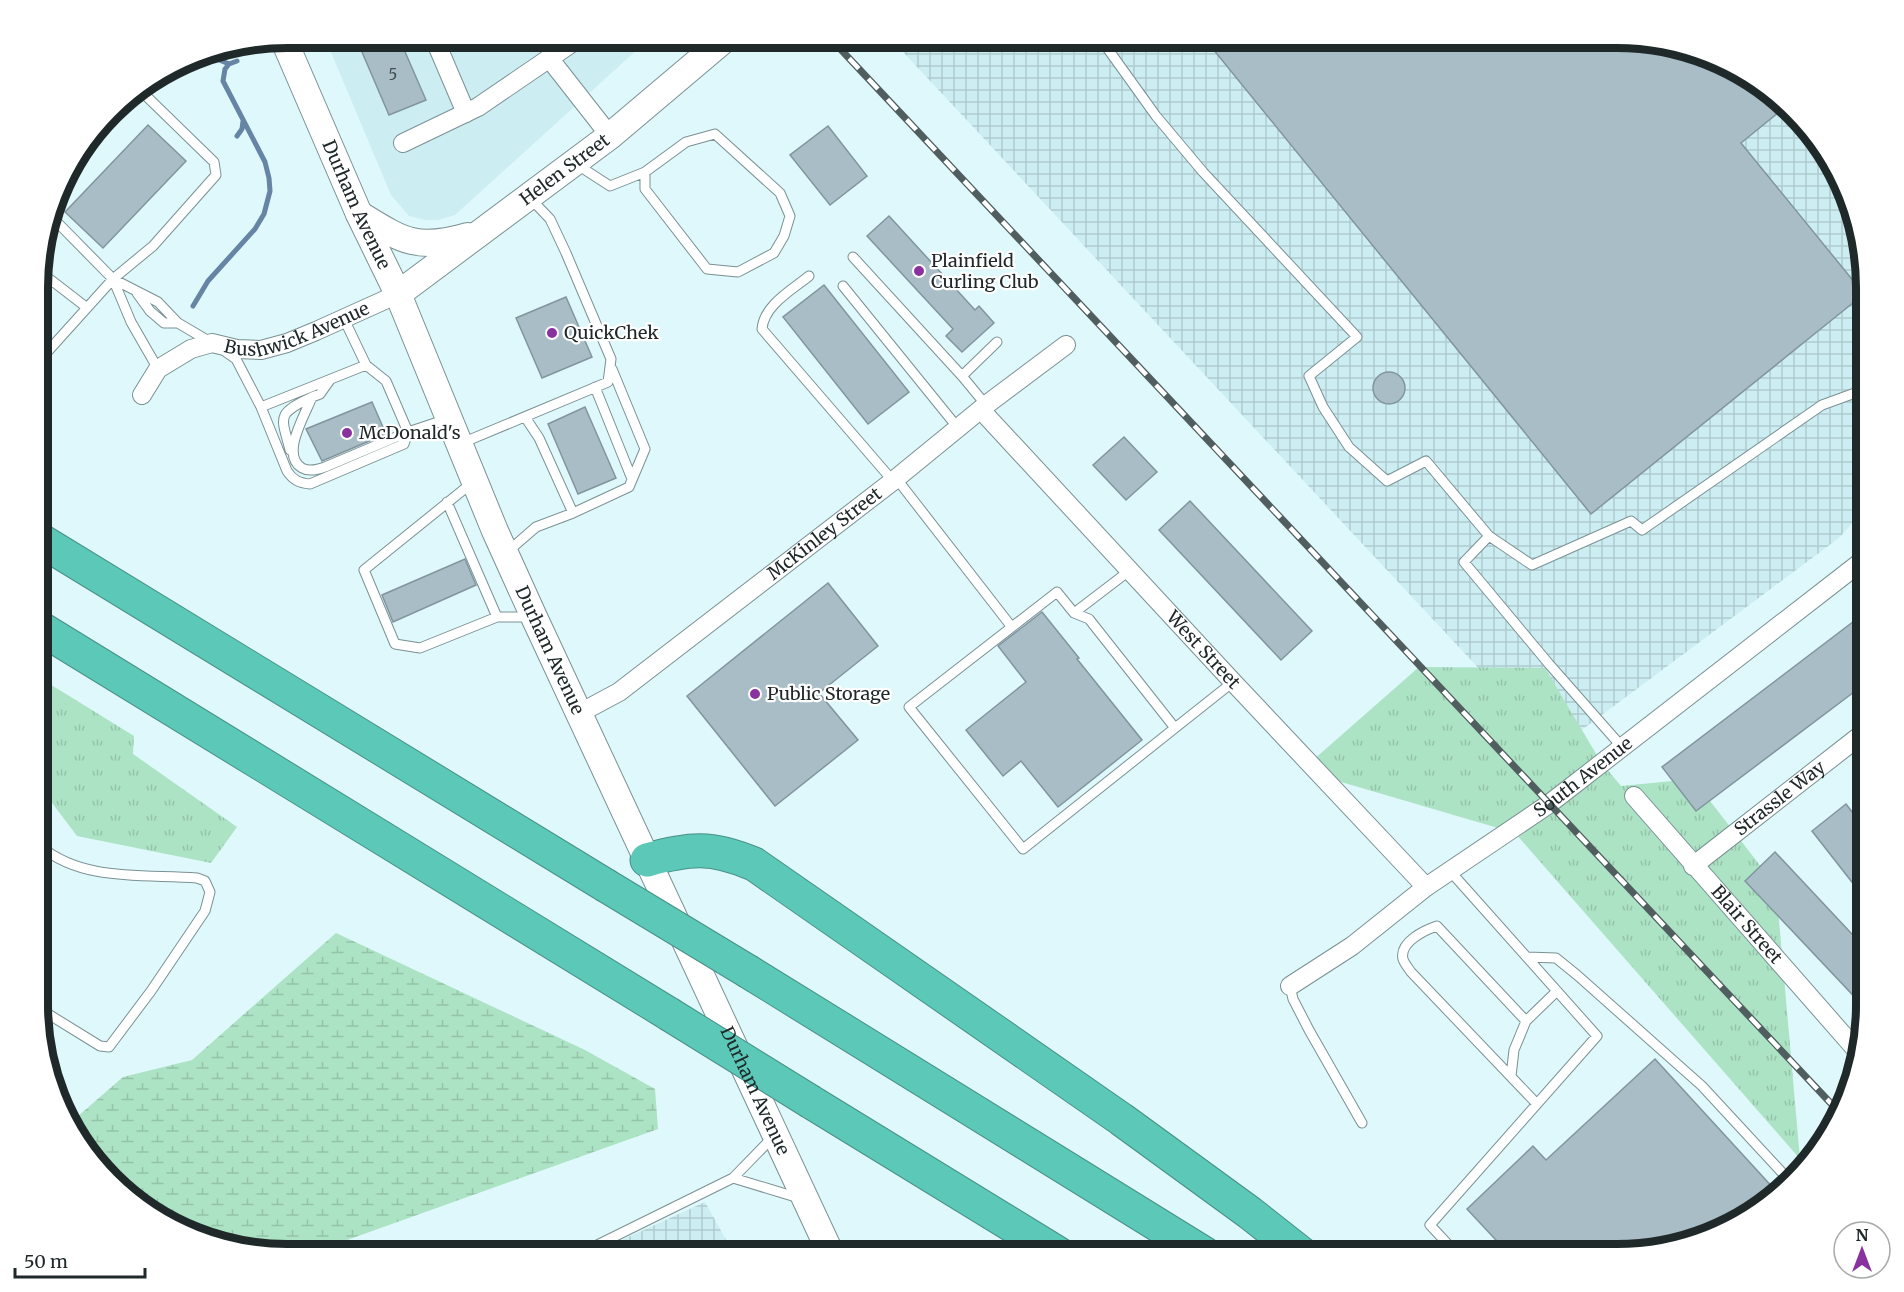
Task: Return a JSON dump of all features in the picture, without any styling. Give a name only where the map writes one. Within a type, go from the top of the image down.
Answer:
[{"type":"highway","points":[[48,545],[749,972],[1189,1244]]},
{"type":"highway","points":[[48,633],[1043,1244]]},
{"type":"highway","points":[[646,860],[680,851],[698,850],[737,857],[754,864],[1130,1126],[1289,1244]]},
{"type":"main road","name":"Durham Avenue","points":[[286,48],[358,214],[398,294],[474,481],[534,617],[826,1244]]},
{"type":"main road","name":"Helen Street","points":[[398,294],[610,136],[714,48]]},
{"type":"main road","points":[[358,214],[411,242],[442,244],[480,233]]},
{"type":"street","points":[[438,48],[466,113]]},
{"type":"street","points":[[403,143],[478,108],[564,48]]},
{"type":"street","points":[[549,58],[610,136]]},
{"type":"street","name":"Bushwick Avenue","points":[[142,395],[158,369],[191,349],[212,343],[237,349],[261,350],[287,343],[398,294]]},
{"type":"street","name":"McKinley Street","points":[[578,714],[619,692],[1066,345]]},
{"type":"street","name":"West Street","points":[[984,407],[1129,571],[1426,887]]},
{"type":"street","name":"South Avenue","points":[[1290,986],[1352,946],[1426,887],[1550,804],[1856,566]]},
{"type":"street","name":"Strassle Way","points":[[1693,866],[1856,739]]},
{"type":"street","name":"Blair Street","points":[[1634,796],[1693,866],[1852,1044]]},
{"type":"lane","points":[[1107,48],[1156,116],[1203,172],[1357,337],[1309,376],[1323,407],[1350,447],[1387,481],[1426,460],[1489,536],[1532,565],[1631,520],[1642,530],[1822,405],[1856,393]]},
{"type":"lane","points":[[48,351],[113,279],[153,246],[216,175],[214,162],[145,95]]},
{"type":"lane","points":[[574,163],[610,186],[645,172],[686,142],[714,134],[780,193],[790,216],[784,236],[774,254],[738,272],[707,269],[645,189],[645,172]]},
{"type":"lane","points":[[459,444],[608,382],[611,359],[550,219],[529,197]]},
{"type":"lane","points":[[57,222],[113,279],[158,302],[178,323],[236,359],[261,407],[287,471],[292,479],[300,483],[310,484],[396,449],[404,444],[408,432],[386,381],[366,365],[344,319]]},
{"type":"lane","points":[[853,257],[962,376],[984,407]]},
{"type":"lane","points":[[809,276],[768,310],[762,329],[895,479],[1011,626]]},
{"type":"lane","points":[[113,279],[131,321],[158,369]]},
{"type":"lane","points":[[48,283],[51,280],[86,307]]},
{"type":"lane","points":[[843,286],[958,428]]},
{"type":"lane","points":[[962,376],[997,342]]},
{"type":"lane","points":[[261,407],[366,365]]},
{"type":"lane","points":[[506,554],[536,527],[629,487],[645,449],[611,368]]},
{"type":"lane","points":[[330,379],[320,394],[290,409],[284,420],[284,430],[293,458],[299,466],[306,470],[316,470],[408,432],[449,418]]},
{"type":"lane","points":[[595,387],[632,479]]},
{"type":"lane","points":[[293,458],[293,443],[312,397]]},
{"type":"lane","points":[[525,417],[539,438],[573,513]]},
{"type":"lane","points":[[474,481],[364,570],[390,633],[395,644],[420,648],[497,617],[534,617]]},
{"type":"lane","points":[[447,502],[497,617]]},
{"type":"lane","points":[[1489,536],[1464,561],[1549,664],[1622,747]]},
{"type":"lane","points":[[1074,614],[1129,571]]},
{"type":"lane","points":[[1175,728],[1089,619],[1074,614],[1057,591],[909,707],[1023,849],[1233,682]]},
{"type":"lane","points":[[48,853],[76,867],[108,874],[197,878],[204,881],[210,892],[204,911],[152,991],[109,1047],[100,1046],[49,1014]]},
{"type":"lane","points":[[1448,1244],[1430,1225],[1597,1036],[1450,871]]},
{"type":"lane","points":[[1526,1021],[1437,926],[1426,929],[1404,948],[1403,959],[1411,972],[1537,1104]]},
{"type":"lane","points":[[1527,957],[1556,958],[1577,975],[1702,1086],[1785,1175]]},
{"type":"lane","points":[[1290,986],[1293,999],[1309,1030],[1362,1123]]},
{"type":"lane","points":[[1510,1076],[1514,1050],[1526,1021],[1557,991]]},
{"type":"lane","points":[[599,1244],[733,1178],[775,1134]]},
{"type":"lane","points":[[733,1178],[806,1200]]},
{"type":"shaded area","points":[[329,48],[639,48],[455,215],[438,220],[409,216],[391,195]]},
{"type":"shaded area","points":[[899,48],[1617,48],[1648,50],[1679,56],[1723,73],[1762,97],[1797,129],[1816,154],[1838,196],[1848,225],[1854,256],[1856,519],[1839,538],[1555,750]]},
{"type":"shaded area","points":[[705,1202],[728,1244],[613,1244]]},
{"type":"green space","points":[[1419,667],[1545,668],[1601,762],[1621,786],[1693,779],[1776,886],[1800,1159],[1515,833],[1331,779],[1312,761]]},
{"type":"green space","points":[[48,683],[134,736],[133,754],[237,827],[211,863],[77,836],[48,798]]},
{"type":"green space","points":[[336,933],[585,1050],[655,1089],[658,1129],[336,1244],[256,1242],[225,1236],[196,1226],[154,1204],[129,1185],[107,1163],[88,1138],[76,1117],[123,1077],[192,1060]]},
{"type":"building","points":[[360,48],[403,48],[426,100],[389,115]]},
{"type":"building","points":[[1212,48],[1617,48],[1648,50],[1679,56],[1723,73],[1750,88],[1780,112],[1741,143],[1856,284],[1856,300],[1591,514]]},
{"type":"building","points":[[148,125],[186,161],[103,248],[65,212]]},
{"type":"building","points":[[828,126],[867,176],[830,205],[790,155]]},
{"type":"building","name":"Plainfield Curling Club","points":[[889,216],[975,310],[979,306],[994,323],[962,352],[946,336],[953,329],[867,236]]},
{"type":"building","points":[[824,285],[909,392],[868,424],[783,317]]},
{"type":"building","name":"QuickChek","points":[[566,297],[592,357],[542,378],[516,318]]},
{"type":"building","points":[[1389,372],[1401,376],[1405,388],[1401,400],[1389,404],[1377,400],[1373,388],[1377,376]]},
{"type":"building","name":"McDonald's","points":[[372,402],[386,434],[322,461],[306,429]]},
{"type":"building","points":[[585,407],[616,478],[578,494],[548,424]]},
{"type":"building","points":[[1124,437],[1157,472],[1126,500],[1093,465]]},
{"type":"building","points":[[1190,501],[1312,631],[1281,660],[1159,530]]},
{"type":"building","points":[[465,559],[476,585],[393,622],[382,595]]},
{"type":"building","name":"Public Storage","points":[[828,583],[878,646],[819,693],[858,740],[775,806],[687,696]]},
{"type":"building","points":[[1042,612],[1142,740],[1058,807],[1021,761],[1003,776],[966,730],[1026,682],[998,646]]},
{"type":"building","points":[[1856,620],[1856,691],[1696,811],[1662,767]]},
{"type":"building","points":[[1846,804],[1856,817],[1856,887],[1812,831]]},
{"type":"building","points":[[1775,852],[1856,938],[1856,998],[1745,881]]},
{"type":"building","points":[[1655,1059],[1772,1187],[1750,1204],[1723,1219],[1679,1236],[1648,1242],[1617,1244],[1500,1244],[1467,1209],[1533,1146],[1546,1160]]},
{"type":"waterway","points":[[217,59],[229,64],[237,61]]},
{"type":"waterway","points":[[193,306],[208,281],[255,229],[264,214],[270,191],[265,162],[223,81],[225,69],[229,64]]},
{"type":"waterway","points":[[237,136],[242,129],[243,121]]},
{"type":"railway","points":[[839,48],[1833,1106]]},
{"type":"place","name":"Plainfield Curling Club","points":[[919,271]]},
{"type":"place","name":"QuickChek","points":[[552,333]]},
{"type":"place","name":"McDonald's","points":[[347,433]]},
{"type":"place","name":"Public Storage","points":[[755,694]]}]
